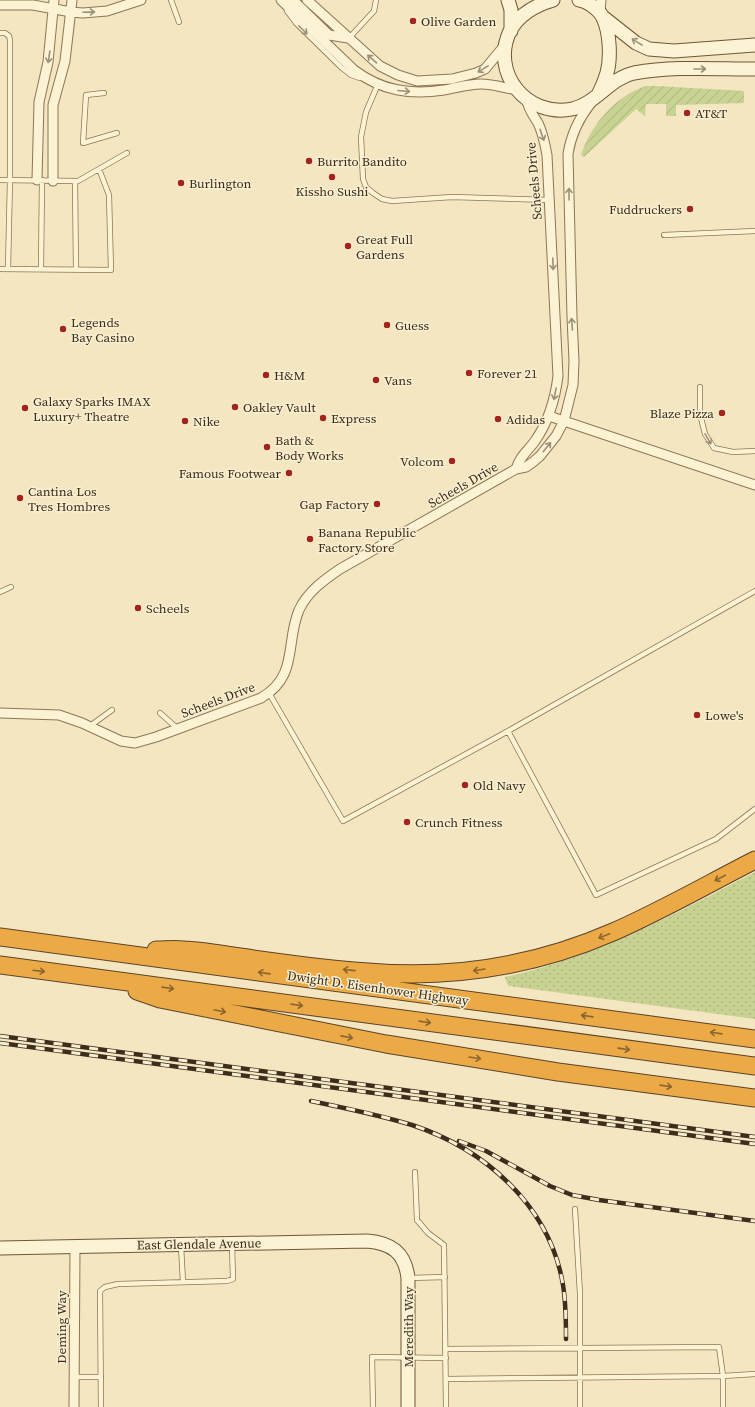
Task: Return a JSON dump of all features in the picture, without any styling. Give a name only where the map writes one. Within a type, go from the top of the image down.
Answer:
[{"type":"highway","points":[[101,951],[183,949],[314,967],[375,973],[406,974],[474,971],[562,951],[612,933],[755,860]]},
{"type":"highway","name":"Dwight D. Eisenhower Highway","points":[[0,937],[755,1038]]},
{"type":"highway","name":"Dwight D. Eisenhower Highway","points":[[0,966],[755,1066]]},
{"type":"highway","points":[[101,979],[160,999],[348,1037],[558,1072],[755,1098]]},
{"type":"street","points":[[53,181],[53,105],[65,61],[72,0]]},
{"type":"street","points":[[0,5],[33,5],[71,12],[107,11],[141,0]]},
{"type":"street","points":[[280,0],[354,70],[367,80],[394,90],[415,92],[443,90],[479,84],[492,84],[517,90]]},
{"type":"street","points":[[288,0],[296,3],[329,35],[348,38]]},
{"type":"street","points":[[307,0],[380,66],[398,75],[416,81],[452,79],[476,73],[485,69],[506,45]]},
{"type":"street","points":[[508,0],[511,10],[511,31]]},
{"type":"street","points":[[553,0],[536,6],[520,17],[511,31],[506,45],[505,60],[509,78],[517,90],[527,100],[535,105],[555,110],[572,109],[583,105],[622,77],[661,69],[755,69]]},
{"type":"street","points":[[579,0],[601,10],[636,43],[649,49],[674,51],[755,45]]},
{"type":"street","points":[[40,180],[38,102],[48,62],[53,9]]},
{"type":"street","points":[[597,96],[607,72],[609,50],[607,31],[601,10]]},
{"type":"street","name":"Scheels Drive","points":[[0,713],[59,715],[68,717],[121,741],[135,743],[178,729],[269,694],[284,676],[290,657],[297,617],[302,604],[315,588],[340,569],[516,469],[526,467],[540,456],[556,436],[564,421],[573,385],[574,367],[568,154],[575,128],[587,108],[597,96]]},
{"type":"street","name":"Scheels Drive","points":[[516,469],[519,460],[534,442],[549,416],[555,398],[558,376],[550,200],[545,143],[538,124],[528,107],[527,100]]},
{"type":"street","points":[[549,416],[755,485]]},
{"type":"street","name":"East Glendale Avenue","points":[[0,1248],[367,1241],[388,1245],[395,1250]]},
{"type":"street","name":"Deming Way","points":[[74,1407],[75,1247]]},
{"type":"street","name":"Meredith Way","points":[[395,1250],[402,1258],[408,1278],[408,1407]]},
{"type":"lane","points":[[171,0],[179,22]]},
{"type":"lane","points":[[348,38],[374,11],[376,0]]},
{"type":"lane","points":[[0,33],[5,33],[9,36],[10,40],[10,180],[8,269]]},
{"type":"lane","points":[[378,84],[366,112],[361,137],[361,157],[364,179],[366,186],[373,194],[382,199],[392,201],[452,197],[550,200]]},
{"type":"lane","points":[[104,93],[86,95],[83,143],[117,133]]},
{"type":"lane","points":[[0,180],[78,181],[127,153]]},
{"type":"lane","points":[[0,269],[111,270],[109,195],[99,169]]},
{"type":"lane","points":[[40,180],[41,269]]},
{"type":"lane","points":[[75,181],[76,270]]},
{"type":"lane","points":[[664,235],[755,231]]},
{"type":"lane","points":[[700,387],[700,414],[705,434],[714,448],[733,452],[755,451]]},
{"type":"lane","points":[[0,592],[11,587]]},
{"type":"lane","points":[[269,694],[343,821],[508,731],[755,591]]},
{"type":"lane","points":[[90,726],[112,710]]},
{"type":"lane","points":[[160,712],[178,729]]},
{"type":"lane","points":[[508,731],[596,895],[716,839],[755,809]]},
{"type":"lane","points":[[415,1172],[417,1220],[428,1233],[444,1245],[446,1407]]},
{"type":"lane","points":[[575,1209],[580,1294],[580,1407]]},
{"type":"lane","points":[[101,1407],[100,1291],[105,1286],[118,1284],[228,1281],[233,1279],[232,1244]]},
{"type":"lane","points":[[181,1245],[183,1282]]},
{"type":"lane","points":[[408,1278],[445,1278]]},
{"type":"lane","points":[[446,1349],[719,1347],[723,1376],[723,1407]]},
{"type":"lane","points":[[373,1407],[372,1358],[446,1358]]},
{"type":"lane","points":[[446,1379],[723,1376],[755,1374]]},
{"type":"lane","points":[[74,1377],[101,1378]]},
{"type":"green space","points":[[646,86],[744,91],[744,103],[676,105],[676,116],[666,116],[666,104],[646,104],[645,116],[636,109],[584,157],[581,155],[591,133],[614,104]]},
{"type":"green space","points":[[755,872],[755,1019],[509,986],[507,984],[505,977],[538,969],[602,947],[664,919]]},
{"type":"railway","points":[[0,1036],[755,1137]]},
{"type":"railway","points":[[0,1043],[755,1144]]},
{"type":"railway","points":[[311,1101],[400,1121],[439,1136],[465,1149],[488,1165],[510,1184],[529,1206],[544,1230],[556,1256],[564,1292],[566,1339]]},
{"type":"railway","points":[[459,1141],[486,1151],[550,1186],[572,1195],[755,1221]]},
{"type":"place","name":"Olive Garden","points":[[413,21]]},
{"type":"place","name":"AT&T","points":[[687,113]]},
{"type":"place","name":"Burrito Bandito","points":[[309,161]]},
{"type":"place","name":"Kissho Sushi","points":[[332,177]]},
{"type":"place","name":"Burlington","points":[[181,183]]},
{"type":"place","name":"Fuddruckers","points":[[690,209]]},
{"type":"place","name":"Great Full Gardens","points":[[348,246]]},
{"type":"place","name":"Guess","points":[[387,325]]},
{"type":"place","name":"Legends Bay Casino","points":[[63,329]]},
{"type":"place","name":"Forever 21","points":[[469,373]]},
{"type":"place","name":"H&M","points":[[266,375]]},
{"type":"place","name":"Vans","points":[[376,380]]},
{"type":"place","name":"Oakley Vault","points":[[235,407]]},
{"type":"place","name":"Galaxy Sparks IMAX Luxury+ Theatre","points":[[25,408]]},
{"type":"place","name":"Blaze Pizza","points":[[722,413]]},
{"type":"place","name":"Express","points":[[323,418]]},
{"type":"place","name":"Adidas","points":[[498,419]]},
{"type":"place","name":"Nike","points":[[185,421]]},
{"type":"place","name":"Bath & Body Works","points":[[267,447]]},
{"type":"place","name":"Volcom","points":[[452,461]]},
{"type":"place","name":"Famous Footwear","points":[[289,473]]},
{"type":"place","name":"Cantina Los Tres Hombres","points":[[20,498]]},
{"type":"place","name":"Gap Factory","points":[[377,504]]},
{"type":"place","name":"Banana Republic Factory Store","points":[[310,539]]},
{"type":"place","name":"Scheels","points":[[138,608]]},
{"type":"place","name":"Lowe's","points":[[697,715]]},
{"type":"place","name":"Old Navy","points":[[465,785]]},
{"type":"place","name":"Crunch Fitness","points":[[407,822]]}]
